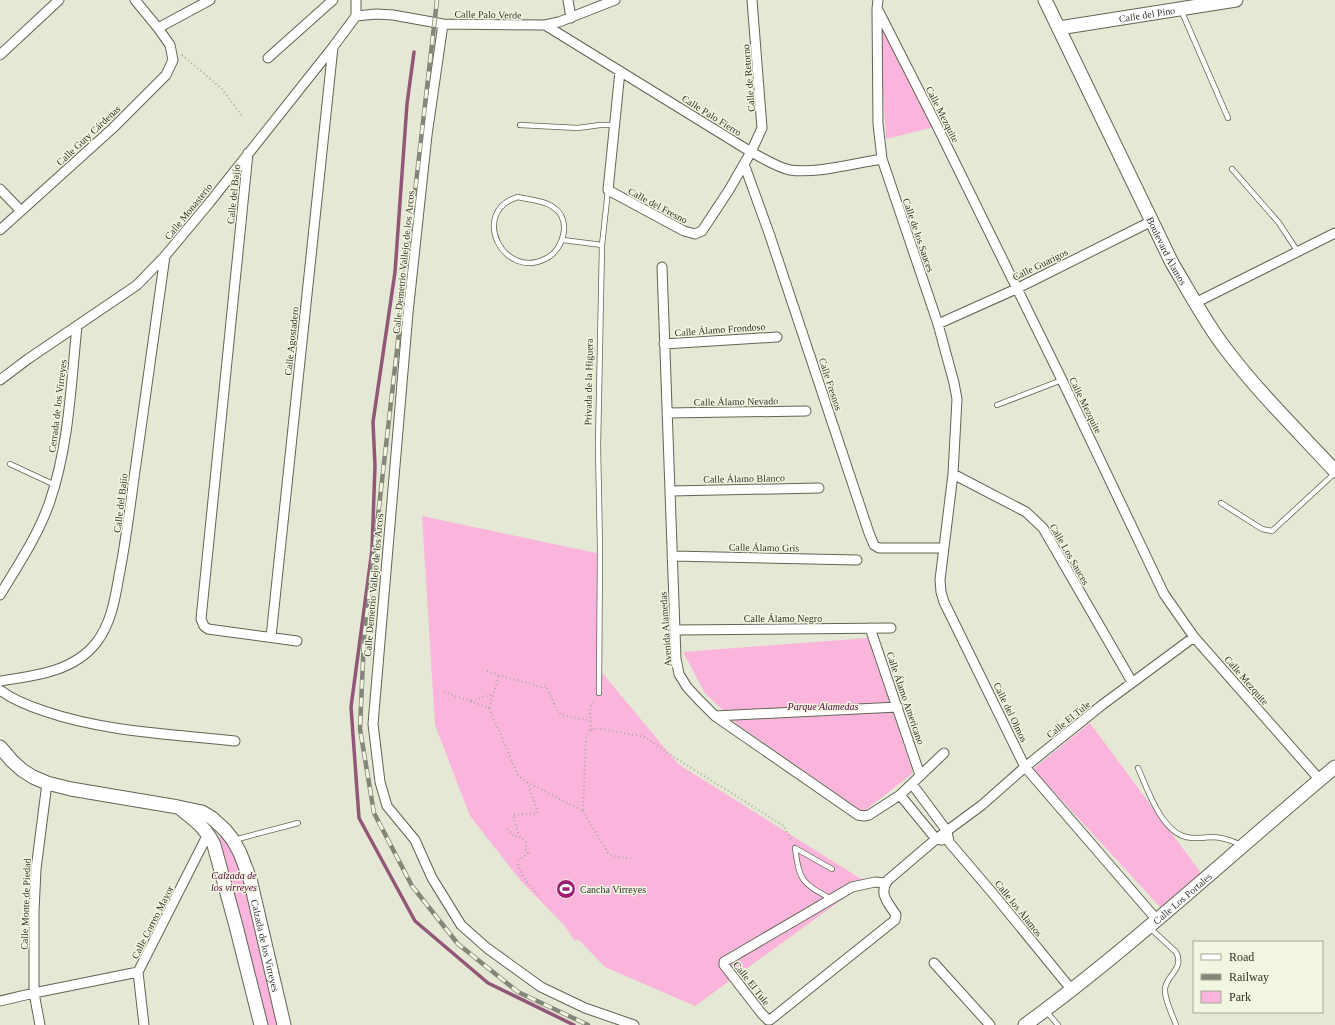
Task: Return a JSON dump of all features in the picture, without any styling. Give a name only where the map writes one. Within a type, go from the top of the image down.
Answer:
[{"type":"street","points":[[0,55],[59,0]]},
{"type":"street","points":[[134,0],[158,28],[170,45]]},
{"type":"street","points":[[158,28],[210,0]]},
{"type":"street","points":[[268,58],[332,0]]},
{"type":"street","points":[[356,0],[356,16]]},
{"type":"street","points":[[568,0],[571,18]]},
{"type":"street","name":"Calle Palo Verde","points":[[356,16],[376,14],[392,15],[443,24],[545,25],[571,18],[615,0]]},
{"type":"street","name":"Calle de Retorno","points":[[751,152],[762,128],[752,0]]},
{"type":"street","name":"Boulevard Álamos","points":[[1045,0],[1172,263],[1195,303],[1229,354],[1335,472]]},
{"type":"street","name":"Calle del Pino","points":[[1059,28],[1178,5],[1236,0]]},
{"type":"street","name":"Calle de los Sauces","points":[[878,5],[878,124],[882,159],[938,324],[954,383],[957,400],[953,474]]},
{"type":"street","name":"Calle Mezquite","points":[[878,5],[1016,289],[1062,380],[1164,594],[1194,637],[1320,780]]},
{"type":"street","name":"Calle Monasterio","points":[[0,380],[28,359],[131,290],[165,256],[333,47],[356,16]]},
{"type":"street","name":"Calle Demetrio Vallejo de los Arcos","points":[[443,24],[427,135],[408,313],[374,709],[373,724],[380,782],[387,806],[415,840],[432,878],[461,925],[487,948],[541,987],[585,1008],[634,1025]]},
{"type":"street","name":"Calle Palo Fierro","points":[[545,25],[751,152],[782,167],[790,170],[814,170],[882,159]]},
{"type":"street","name":"Calle Guty Cárdenas","points":[[0,230],[113,128],[166,75],[173,60],[170,45]]},
{"type":"street","name":"Calle Agostadero","points":[[271,637],[333,47]]},
{"type":"street","name":"Privada de la Higuera","points":[[608,190],[620,71]]},
{"type":"street","name":"Calle del Fresno","points":[[608,190],[684,231],[695,234],[702,231],[729,190],[751,152]]},
{"type":"street","name":"Calle del Bajío","points":[[248,153],[201,619],[204,626],[208,629],[271,637]]},
{"type":"street","name":"Calle Fresnos","points":[[744,164],[769,233],[874,545],[879,548],[944,548]]},
{"type":"street","points":[[0,189],[21,211]]},
{"type":"street","name":"Calle Guarigos","points":[[938,324],[1016,289],[1152,221]]},
{"type":"street","points":[[1195,303],[1335,234]]},
{"type":"street","name":"Calle del Bajío","points":[[0,682],[30,677],[57,670],[70,664],[80,658],[95,644],[106,627],[114,604],[126,541],[165,256]]},
{"type":"street","name":"Avenida Alamedas","points":[[662,268],[676,659],[679,674],[695,696],[715,716],[858,815],[869,815],[900,795],[944,753]]},
{"type":"street","name":"Cerrada de los Virreyes","points":[[0,595],[38,529],[50,502],[64,454],[77,326]]},
{"type":"street","name":"Calle Álamo Frondoso","points":[[664,344],[777,337]]},
{"type":"street","name":"Calle Álamo Nevado","points":[[667,413],[806,411]]},
{"type":"street","name":"Calle del Olmos","points":[[953,474],[940,580],[944,602],[1025,767],[1153,923]]},
{"type":"street","name":"Calle Los Sauces","points":[[953,474],[1026,512],[1043,528],[1132,682]]},
{"type":"street","name":"Calle Álamo Blanco","points":[[671,491],[819,488]]},
{"type":"street","name":"Calle Álamo Gris","points":[[672,556],[857,560]]},
{"type":"street","name":"Calle Álamo Americano","points":[[870,628],[920,775]]},
{"type":"street","name":"Calle Álamo Negro","points":[[675,630],[890,628]]},
{"type":"street","points":[[271,637],[297,641]]},
{"type":"street","name":"Calle El Tule","points":[[886,883],[875,882],[852,887],[724,962],[724,965],[768,1020],[772,1019],[895,920],[896,915],[883,893],[883,886],[886,883],[888,880],[947,830],[982,805],[1025,767],[1132,682],[1194,637]]},
{"type":"street","points":[[0,690],[13,699],[62,718],[118,728],[235,741]]},
{"type":"street","points":[[715,716],[898,707]]},
{"type":"street","name":"Calzada de los Virreyes","points":[[0,747],[22,770],[47,783],[71,789],[202,812],[212,818],[233,840],[240,853],[250,879],[284,1025]]},
{"type":"street","name":"Calle Los Portales","points":[[1025,1025],[1153,923],[1335,767]]},
{"type":"street","name":"Calle Monte de Piedad","points":[[40,1025],[34,993],[34,911],[36,869],[47,783]]},
{"type":"street","points":[[900,795],[936,839],[949,842],[947,830],[912,784]]},
{"type":"street","name":"Calzada de los Virreyes","points":[[178,807],[195,820],[208,834],[214,845],[261,1025]]},
{"type":"street","name":"Calle Correo Mayor","points":[[144,1025],[138,972],[208,834]]},
{"type":"street","name":"Calle los Álamos","points":[[949,842],[1071,989]]},
{"type":"street","points":[[934,963],[990,1025]]},
{"type":"street","points":[[0,1001],[138,972]]},
{"type":"lane","points":[[1178,5],[1228,118]]},
{"type":"lane","points":[[520,126],[578,128],[600,125],[615,125]]},
{"type":"lane","points":[[1232,169],[1279,223],[1298,252]]},
{"type":"lane","name":"Privada de la Higuera","points":[[599,693],[600,549],[598,446],[602,245],[608,190]]},
{"type":"lane","points":[[518,197],[548,204],[560,213],[564,223],[563,240],[558,250],[549,257],[541,261],[524,263],[516,260],[500,247],[496,241],[494,235],[495,216],[498,209],[504,203],[518,197]]},
{"type":"lane","points":[[563,240],[602,245]]},
{"type":"lane","points":[[996,405],[1062,380]]},
{"type":"lane","points":[[10,464],[55,485]]},
{"type":"lane","points":[[1221,503],[1262,529],[1272,531],[1335,472]]},
{"type":"lane","points":[[1138,768],[1152,800],[1161,816],[1177,833],[1186,837],[1220,838],[1243,845]]},
{"type":"lane","points":[[233,840],[298,823]]},
{"type":"lane","points":[[795,848],[832,869]]},
{"type":"lane","points":[[795,848],[798,870],[801,877],[808,886],[831,899]]},
{"type":"lane","points":[[1153,923],[1179,957],[1177,968],[1165,988],[1166,998],[1176,1025]]},
{"type":"lane","points":[[1045,1010],[1058,1025]]},
{"type":"path","points":[[170,45],[196,65],[222,89],[242,116]]},
{"type":"path","points":[[487,671],[498,676],[541,687],[546,686],[561,715],[591,721]]},
{"type":"path","points":[[498,676],[489,708],[518,775],[527,782],[583,811],[608,853],[613,856],[633,859]]},
{"type":"path","points":[[444,692],[489,708]]},
{"type":"path","points":[[591,730],[590,707],[599,693]]},
{"type":"path","points":[[470,701],[493,694]]},
{"type":"path","points":[[583,811],[586,736],[591,730],[596,728],[604,729],[645,737],[677,759],[784,826],[795,848]]},
{"type":"path","points":[[527,782],[538,813],[513,815],[519,836],[526,842],[526,850],[528,853],[518,861],[518,866],[520,872],[538,895]]},
{"type":"path","points":[[507,829],[515,837],[519,836]]},
{"type":"green space","points":[[879,18],[934,127],[886,139]]},
{"type":"green space","points":[[422,516],[601,554],[599,669],[678,764],[866,882],[695,1006],[605,967],[578,939],[575,941],[564,925],[521,881],[470,816],[435,725]]},
{"type":"green space","name":"Parque Alamedas","points":[[868,638],[913,773],[863,812],[737,724],[705,693],[683,652]]},
{"type":"green space","points":[[1090,723],[1201,873],[1161,908],[1033,769]]},
{"type":"green space","name":"Calzada de los virreyes","points":[[223,833],[236,851],[282,1025],[258,1025],[211,845]]},
{"type":"waterway","points":[[414,52],[407,104],[395,272],[373,422],[375,466],[372,550],[351,707],[359,818],[415,921],[488,983],[574,1025]]},
{"type":"railway","points":[[437,0],[364,638],[360,729],[374,813],[412,886],[458,944],[518,992],[588,1025]]},
{"type":"place","name":"Cancha Virreyes","points":[[566,889]]}]
